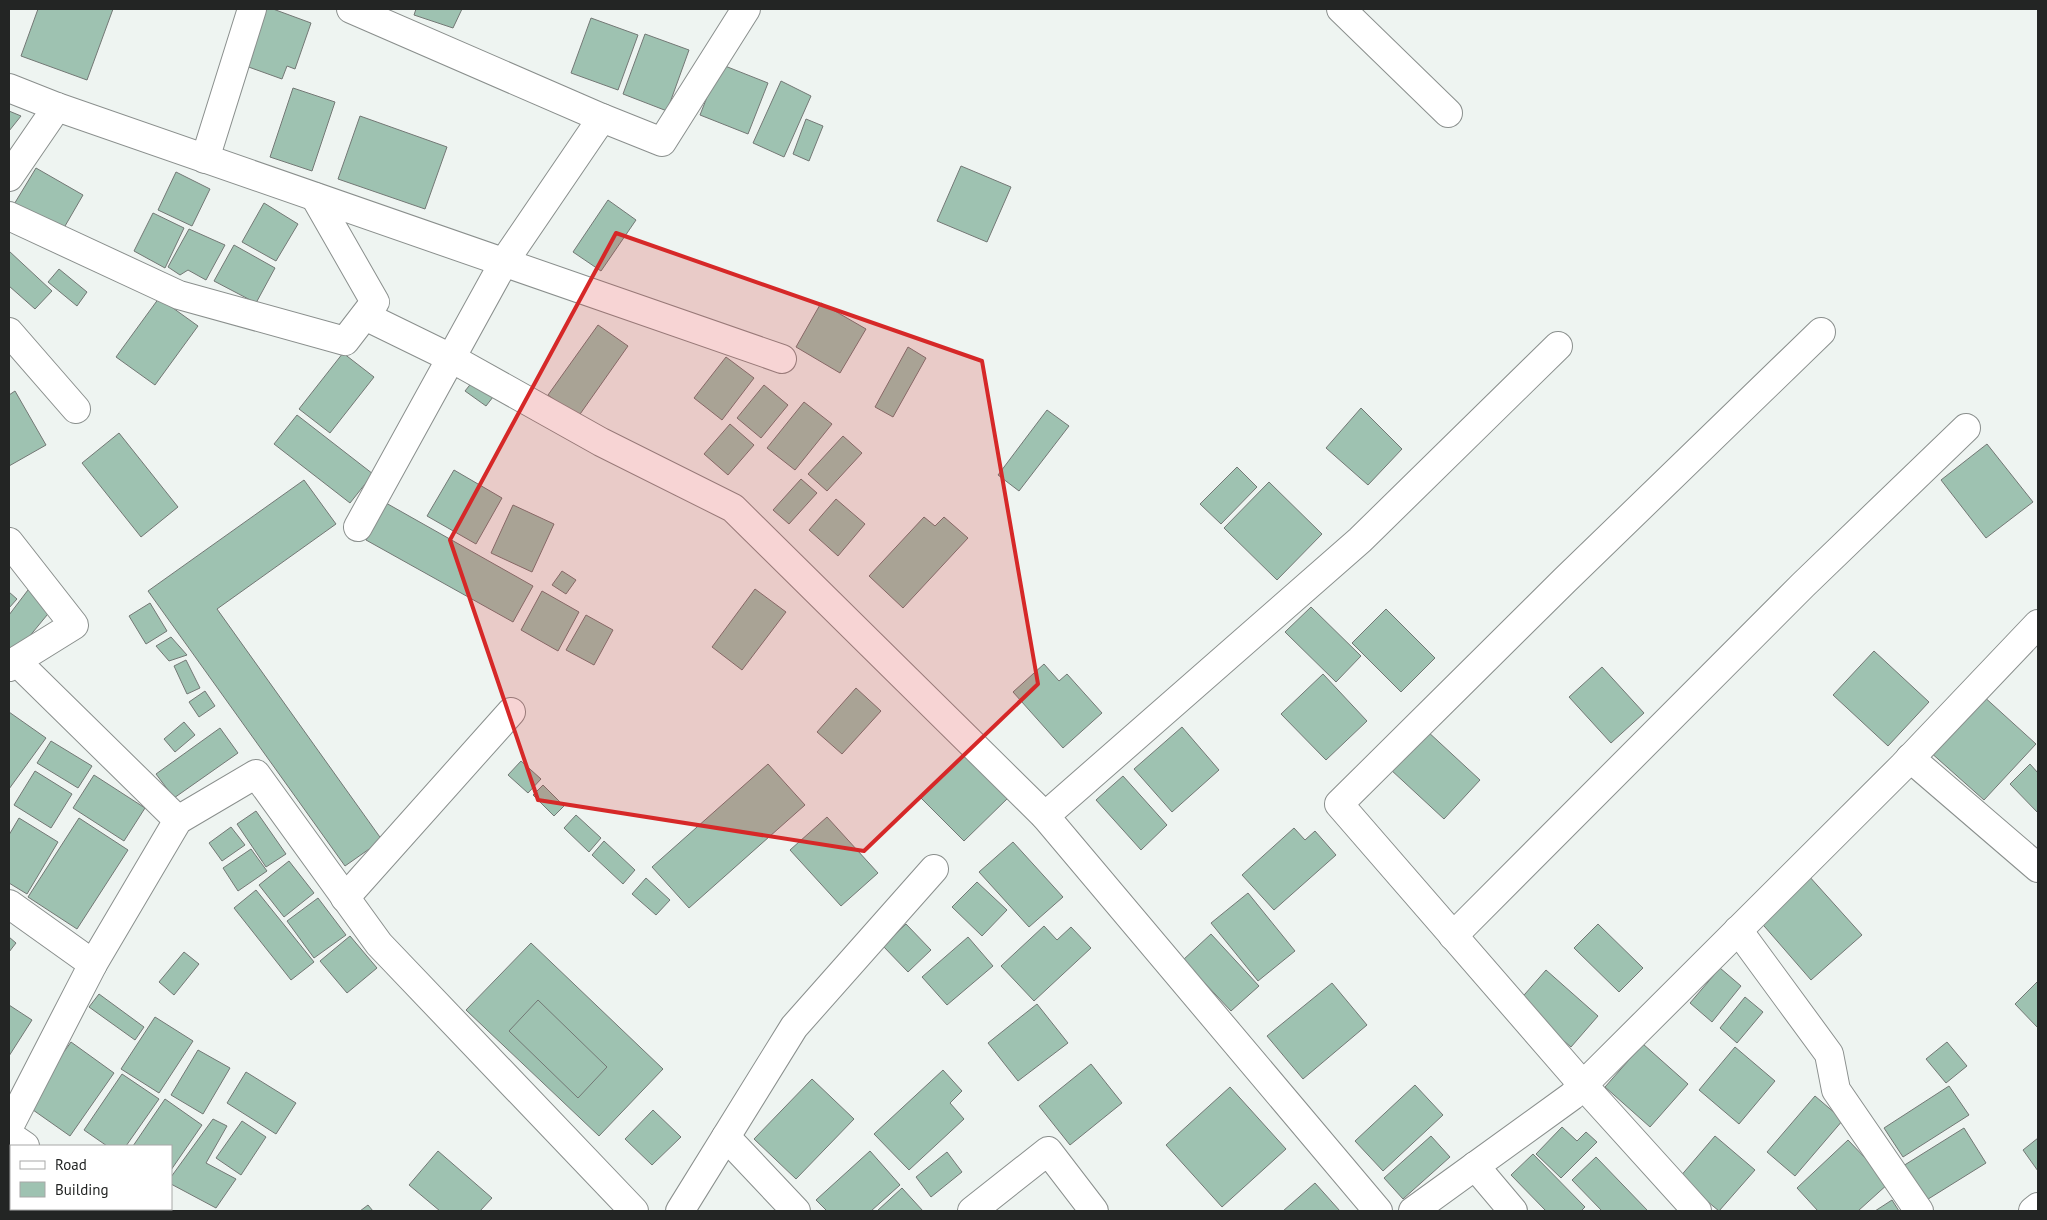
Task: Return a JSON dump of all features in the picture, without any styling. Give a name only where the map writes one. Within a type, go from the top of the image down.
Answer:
[{"type":"street","points":[[205,159],[252,9]]},
{"type":"street","points":[[351,9],[602,118],[662,142],[746,9]]},
{"type":"street","points":[[1341,9],[1448,113]]},
{"type":"street","points":[[9,88],[57,108],[782,359]]},
{"type":"street","points":[[9,177],[57,108]]},
{"type":"street","points":[[358,527],[504,262],[602,118]]},
{"type":"street","points":[[9,216],[179,295],[345,341],[375,302],[315,197]]},
{"type":"street","points":[[365,316],[451,358],[601,442],[733,508],[1046,816],[1378,1211]]},
{"type":"street","points":[[9,332],[76,409]]},
{"type":"street","points":[[1697,1211],[1583,1085],[1339,804],[1572,573],[1820,332]]},
{"type":"street","points":[[1046,816],[1360,540],[1558,346]]},
{"type":"street","points":[[1453,936],[1803,585],[1966,428]]},
{"type":"street","points":[[9,542],[74,625],[12,664],[178,820]]},
{"type":"street","points":[[1413,1211],[1572,1096],[1910,758],[2038,624]]},
{"type":"street","points":[[345,898],[511,712]]},
{"type":"street","points":[[1910,758],[2038,868]]},
{"type":"street","points":[[9,1127],[93,964],[178,820],[256,774],[379,944],[634,1211]]},
{"type":"street","points":[[680,1211],[794,1027],[934,869]]},
{"type":"street","points":[[9,904],[93,964]]},
{"type":"street","points":[[1738,930],[1829,1054],[1836,1090],[1919,1211]]},
{"type":"street","points":[[9,1135],[24,1145]]},
{"type":"street","points":[[726,1137],[796,1211]]},
{"type":"street","points":[[972,1211],[1048,1151],[1094,1211]]},
{"type":"street","points":[[1475,1166],[1513,1211]]},
{"type":"street","points":[[2033,1211],[2038,1207]]},
{"type":"highlighted area","points":[[616,233],[982,361],[1038,684],[864,851],[538,800],[450,540]]},
{"type":"building","points":[[38,9],[113,9],[87,80],[21,56]]},
{"type":"building","points":[[263,9],[273,9],[311,23],[295,69],[287,66],[282,79],[243,65]]},
{"type":"building","points":[[416,9],[462,9],[453,28],[414,15]]},
{"type":"building","points":[[591,18],[638,35],[618,90],[571,73]]},
{"type":"building","points":[[645,34],[689,50],[667,111],[623,94]]},
{"type":"building","points":[[720,64],[768,83],[748,134],[700,115]]},
{"type":"building","points":[[781,81],[811,96],[784,157],[753,143]]},
{"type":"building","points":[[293,88],[335,102],[312,171],[270,157]]},
{"type":"building","points":[[9,111],[21,116],[9,131]]},
{"type":"building","points":[[360,116],[447,147],[425,209],[338,179]]},
{"type":"building","points":[[806,119],[823,126],[809,161],[793,154]]},
{"type":"building","points":[[961,166],[1011,187],[987,242],[937,221]]},
{"type":"building","points":[[36,168],[83,195],[61,233],[13,206]]},
{"type":"building","points":[[176,172],[210,189],[192,226],[158,210]]},
{"type":"building","points":[[608,200],[636,220],[601,271],[573,252]]},
{"type":"building","points":[[264,203],[298,224],[276,261],[242,242]]},
{"type":"building","points":[[153,213],[184,228],[165,268],[134,251]]},
{"type":"building","points":[[189,229],[225,245],[206,280],[188,270],[180,275],[168,267]]},
{"type":"building","points":[[234,245],[275,268],[256,303],[214,281]]},
{"type":"building","points":[[9,251],[52,291],[35,309],[9,286]]},
{"type":"building","points":[[59,269],[87,292],[77,306],[48,282]]},
{"type":"building","points":[[159,298],[198,326],[155,385],[116,357]]},
{"type":"building","points":[[821,303],[866,329],[840,373],[796,347]]},
{"type":"building","points":[[598,325],[628,346],[578,417],[548,395]]},
{"type":"building","points":[[908,347],[926,358],[893,417],[875,407]]},
{"type":"building","points":[[343,353],[374,377],[330,433],[299,409]]},
{"type":"building","points":[[726,357],[754,378],[722,420],[694,398]]},
{"type":"building","points":[[473,381],[493,397],[486,406],[465,391]]},
{"type":"building","points":[[764,385],[788,405],[761,438],[737,418]]},
{"type":"building","points":[[15,391],[46,445],[9,466],[9,395]]},
{"type":"building","points":[[804,402],[832,424],[795,470],[767,448]]},
{"type":"building","points":[[1361,408],[1402,449],[1368,485],[1326,448]]},
{"type":"building","points":[[1047,410],[1069,426],[1019,491],[998,475]]},
{"type":"building","points":[[297,415],[373,474],[350,503],[274,444]]},
{"type":"building","points":[[730,424],[754,445],[728,475],[704,454]]},
{"type":"building","points":[[119,433],[178,507],[141,537],[82,463]]},
{"type":"building","points":[[843,436],[862,453],[827,491],[808,474]]},
{"type":"building","points":[[1987,444],[2033,502],[1986,538],[1941,480]]},
{"type":"building","points":[[1237,467],[1257,487],[1221,524],[1200,504]]},
{"type":"building","points":[[454,470],[502,498],[476,544],[427,516]]},
{"type":"building","points":[[801,479],[817,493],[789,524],[773,510]]},
{"type":"building","points":[[304,480],[336,524],[217,609],[382,840],[345,866],[148,591]]},
{"type":"building","points":[[1269,482],[1322,534],[1277,580],[1224,528]]},
{"type":"building","points":[[836,499],[865,524],[838,556],[809,530]]},
{"type":"building","points":[[386,503],[533,586],[513,622],[366,540]]},
{"type":"building","points":[[513,505],[554,524],[532,572],[491,553]]},
{"type":"building","points":[[924,517],[935,526],[944,517],[968,538],[903,608],[869,576]]},
{"type":"building","points":[[562,571],[576,580],[566,594],[552,585]]},
{"type":"building","points":[[755,589],[786,612],[742,670],[712,647]]},
{"type":"building","points":[[28,590],[52,609],[10,660],[9,615]]},
{"type":"building","points":[[542,591],[579,612],[558,651],[521,630]]},
{"type":"building","points":[[9,592],[17,599],[9,608]]},
{"type":"building","points":[[150,603],[167,631],[146,644],[129,616]]},
{"type":"building","points":[[1311,607],[1361,656],[1336,682],[1285,632]]},
{"type":"building","points":[[1386,609],[1435,658],[1401,692],[1352,643]]},
{"type":"building","points":[[586,615],[613,630],[594,665],[566,650]]},
{"type":"building","points":[[171,637],[187,655],[169,661],[156,646]]},
{"type":"building","points":[[1874,651],[1929,702],[1888,746],[1833,695]]},
{"type":"building","points":[[186,660],[200,688],[187,694],[174,666]]},
{"type":"building","points":[[1044,664],[1059,681],[1067,674],[1102,713],[1063,748],[1013,692]]},
{"type":"building","points":[[1602,667],[1644,713],[1611,743],[1569,697]]},
{"type":"building","points":[[1323,674],[1367,721],[1326,760],[1281,714]]},
{"type":"building","points":[[856,688],[881,711],[842,754],[817,732]]},
{"type":"building","points":[[205,691],[215,706],[199,717],[189,702]]},
{"type":"building","points":[[1981,694],[2036,744],[1984,800],[1929,751]]},
{"type":"building","points":[[9,712],[46,738],[9,789]]},
{"type":"building","points":[[184,722],[195,735],[175,752],[164,739]]},
{"type":"building","points":[[1182,727],[1219,770],[1172,812],[1134,769]]},
{"type":"building","points":[[220,728],[238,753],[174,798],[156,774]]},
{"type":"building","points":[[1426,730],[1480,780],[1444,819],[1390,769]]},
{"type":"building","points":[[51,741],[92,766],[78,788],[37,763]]},
{"type":"building","points":[[967,751],[1010,796],[964,841],[920,797]]},
{"type":"building","points":[[521,761],[541,779],[528,793],[508,775]]},
{"type":"building","points":[[768,764],[805,805],[689,908],[652,867]]},
{"type":"building","points":[[2030,764],[2038,773],[2038,813],[2010,784]]},
{"type":"building","points":[[35,771],[72,794],[51,828],[14,805]]},
{"type":"building","points":[[94,775],[145,808],[124,841],[73,808]]},
{"type":"building","points":[[1123,776],[1167,825],[1141,850],[1096,800]]},
{"type":"building","points":[[543,785],[564,806],[554,816],[533,795]]},
{"type":"building","points":[[256,811],[286,854],[266,867],[237,824]]},
{"type":"building","points":[[576,815],[601,838],[589,852],[564,828]]},
{"type":"building","points":[[827,817],[878,873],[841,906],[790,850]]},
{"type":"building","points":[[19,818],[58,842],[27,894],[9,883],[9,835]]},
{"type":"building","points":[[79,818],[128,850],[77,929],[28,897]]},
{"type":"building","points":[[231,827],[245,845],[222,861],[209,843]]},
{"type":"building","points":[[1294,828],[1305,840],[1315,831],[1336,855],[1274,910],[1242,875]]},
{"type":"building","points":[[604,841],[635,870],[623,884],[592,855]]},
{"type":"building","points":[[1013,842],[1063,897],[1029,927],[979,872]]},
{"type":"building","points":[[251,849],[267,871],[238,891],[223,868]]},
{"type":"building","points":[[289,861],[314,893],[284,917],[259,885]]},
{"type":"building","points":[[1808,875],[1862,935],[1811,980],[1758,919]]},
{"type":"building","points":[[646,878],[670,900],[656,915],[632,894]]},
{"type":"building","points":[[977,882],[1007,910],[982,936],[952,907]]},
{"type":"building","points":[[256,890],[314,962],[291,980],[234,908]]},
{"type":"building","points":[[1248,893],[1295,951],[1258,981],[1211,923]]},
{"type":"building","points":[[318,898],[346,935],[314,958],[287,921]]},
{"type":"building","points":[[906,924],[931,950],[908,972],[883,946]]},
{"type":"building","points":[[1598,924],[1643,968],[1619,992],[1574,948]]},
{"type":"building","points":[[1044,926],[1057,940],[1071,927],[1091,948],[1034,1001],[1001,966]]},
{"type":"building","points":[[1211,934],[1259,986],[1231,1011],[1183,960]]},
{"type":"building","points":[[350,936],[377,968],[347,993],[320,961]]},
{"type":"building","points":[[9,937],[16,943],[9,952]]},
{"type":"building","points":[[968,937],[993,966],[947,1005],[922,977]]},
{"type":"building","points":[[531,943],[663,1069],[599,1136],[466,1010]]},
{"type":"building","points":[[184,952],[199,964],[174,995],[159,982]]},
{"type":"building","points":[[1720,968],[1741,986],[1712,1022],[1690,1003]]},
{"type":"building","points":[[1546,970],[1598,1016],[1571,1047],[1518,1002]]},
{"type":"building","points":[[2038,981],[2038,1028],[2015,1004]]},
{"type":"building","points":[[1332,983],[1367,1025],[1303,1079],[1267,1036]]},
{"type":"building","points":[[99,994],[144,1027],[135,1040],[89,1007]]},
{"type":"building","points":[[1745,997],[1763,1012],[1737,1043],[1720,1028]]},
{"type":"building","points":[[538,1000],[607,1067],[578,1098],[509,1031]]},
{"type":"building","points":[[1037,1004],[1068,1043],[1018,1081],[988,1043]]},
{"type":"building","points":[[9,1005],[32,1020],[9,1056]]},
{"type":"building","points":[[155,1017],[193,1041],[159,1093],[121,1069]]},
{"type":"building","points":[[71,1042],[114,1073],[70,1136],[26,1105]]},
{"type":"building","points":[[1947,1042],[1967,1066],[1946,1083],[1926,1059]]},
{"type":"building","points":[[1643,1044],[1688,1084],[1650,1127],[1605,1087]]},
{"type":"building","points":[[1735,1047],[1775,1081],[1739,1124],[1699,1090]]},
{"type":"building","points":[[198,1050],[230,1068],[203,1114],[171,1095]]},
{"type":"building","points":[[1091,1064],[1122,1103],[1070,1145],[1039,1106]]},
{"type":"building","points":[[943,1070],[962,1091],[950,1103],[964,1119],[909,1170],[874,1134]]},
{"type":"building","points":[[246,1072],[296,1103],[276,1134],[227,1103]]},
{"type":"building","points":[[122,1074],[159,1099],[127,1145],[106,1145],[84,1130]]},
{"type":"building","points":[[812,1079],[854,1119],[796,1179],[754,1139]]},
{"type":"building","points":[[1415,1085],[1443,1115],[1383,1171],[1355,1141]]},
{"type":"building","points":[[1949,1086],[1969,1115],[1903,1157],[1884,1128]]},
{"type":"building","points":[[1230,1087],[1286,1149],[1222,1207],[1166,1145]]},
{"type":"building","points":[[1815,1096],[1843,1120],[1795,1176],[1767,1152]]},
{"type":"building","points":[[165,1099],[202,1125],[172,1169],[172,1145],[134,1145]]},
{"type":"building","points":[[653,1110],[681,1137],[652,1165],[625,1139]]},
{"type":"building","points":[[213,1119],[227,1126],[206,1163],[236,1179],[216,1208],[172,1185],[172,1176]]},
{"type":"building","points":[[242,1121],[266,1137],[241,1175],[216,1158]]},
{"type":"building","points":[[1562,1127],[1577,1141],[1586,1132],[1597,1142],[1561,1178],[1536,1154]]},
{"type":"building","points":[[1964,1128],[1986,1163],[1925,1201],[1903,1166]]},
{"type":"building","points":[[1431,1136],[1450,1157],[1403,1199],[1384,1178]]},
{"type":"building","points":[[1715,1136],[1755,1170],[1719,1211],[1679,1178]]},
{"type":"building","points":[[2038,1138],[2038,1171],[2023,1150]]},
{"type":"building","points":[[1848,1140],[1889,1183],[1858,1211],[1818,1211],[1797,1188]]},
{"type":"building","points":[[438,1151],[492,1198],[480,1211],[440,1211],[409,1185]]},
{"type":"building","points":[[870,1151],[900,1185],[871,1211],[827,1211],[816,1200]]},
{"type":"building","points":[[947,1152],[962,1172],[931,1197],[916,1177]]},
{"type":"building","points":[[1533,1154],[1585,1207],[1581,1211],[1546,1211],[1511,1175]]},
{"type":"building","points":[[1596,1157],[1648,1211],[1602,1211],[1572,1180]]},
{"type":"building","points":[[9,1179],[10,1210],[14,1210],[9,1211]]},
{"type":"building","points":[[1315,1183],[1340,1211],[1283,1211]]},
{"type":"building","points":[[902,1188],[923,1211],[877,1211]]},
{"type":"building","points":[[1892,1200],[1899,1211],[1875,1211]]},
{"type":"building","points":[[368,1205],[373,1211],[360,1211]]},
{"type":"building","points":[[69,1210],[71,1211],[25,1211]]}]
